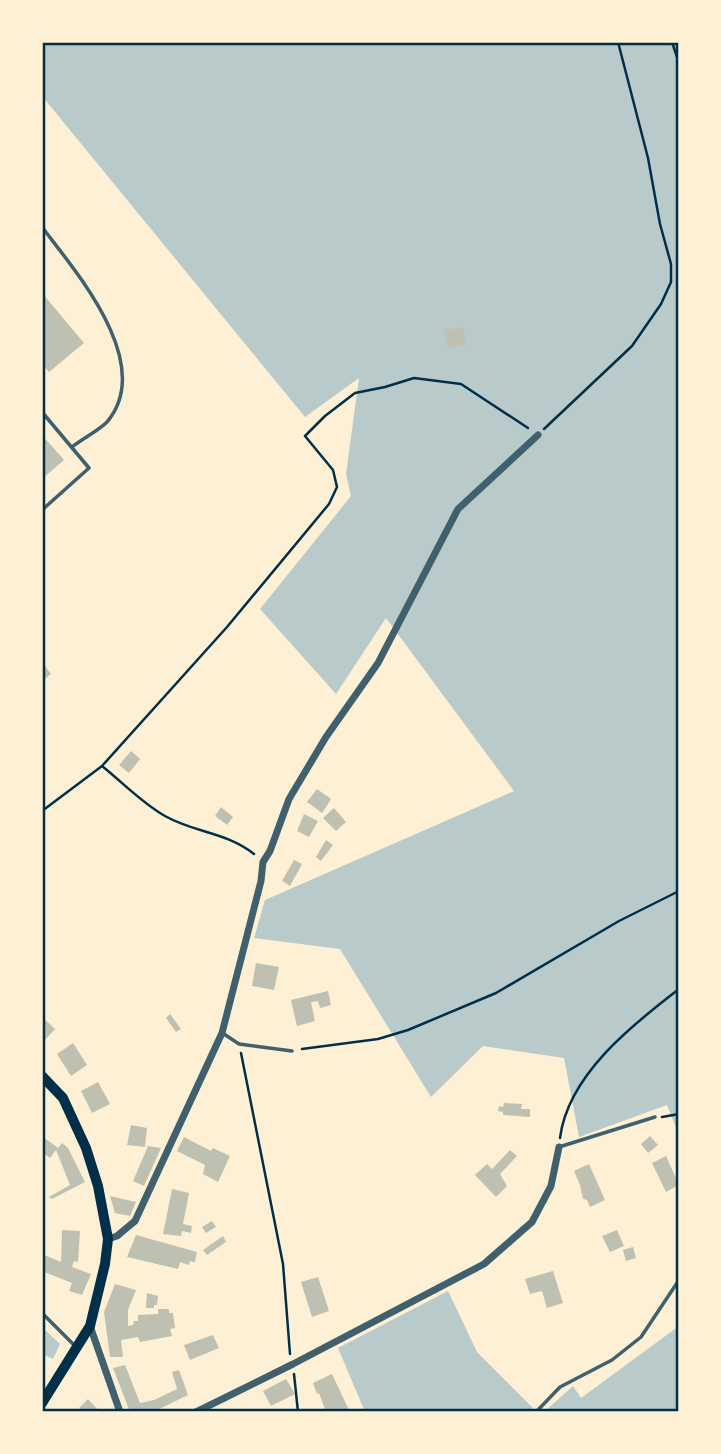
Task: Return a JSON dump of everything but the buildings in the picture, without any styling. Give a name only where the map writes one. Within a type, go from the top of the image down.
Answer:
[{"type":"main road","points":[[42,1076],[63,1098],[86,1148],[98,1186],[108,1239],[105,1264],[90,1326],[45,1389],[42,1404]]},
{"type":"street","points":[[108,1239],[117,1236],[135,1221],[222,1033],[261,881],[263,862],[270,851],[289,799],[326,737],[378,663],[458,509],[538,435]]},
{"type":"street","points":[[196,1412],[484,1264],[531,1222],[551,1186],[559,1147]]},
{"type":"street","points":[[90,1326],[120,1412]]},
{"type":"lane","points":[[42,227],[93,296],[116,343],[121,379],[119,399],[106,422],[72,447]]},
{"type":"lane","points":[[42,412],[89,468],[42,510]]},
{"type":"lane","points":[[222,1033],[239,1044],[292,1051]]},
{"type":"lane","points":[[559,1147],[655,1118]]},
{"type":"lane","points":[[536,1412],[560,1387],[612,1360],[641,1337],[679,1280]]},
{"type":"lane","points":[[42,1313],[76,1347]]},
{"type":"path","points":[[42,811],[102,766],[227,627],[329,504],[337,487],[333,470],[305,436],[325,416],[355,393],[414,378],[461,384],[538,435],[632,346],[661,304],[671,282],[671,264],[660,224],[649,158],[618,42]]},
{"type":"path","points":[[672,42],[679,63]]},
{"type":"path","points":[[102,766],[164,816],[239,842],[263,862]]},
{"type":"path","points":[[292,1051],[378,1039],[408,1030],[496,993],[619,921],[679,891]]},
{"type":"path","points":[[559,1147],[562,1127],[573,1094],[633,1024],[679,989]]},
{"type":"path","points":[[239,1044],[283,1264],[288,1349],[293,1364],[298,1412]]},
{"type":"path","points":[[655,1118],[679,1114]]},
{"type":"shaded area","points":[[42,42],[679,42],[679,1135],[667,1105],[579,1137],[564,1058],[483,1046],[431,1097],[340,949],[254,938],[265,900],[514,791],[386,618],[336,694],[260,609],[351,496],[346,474],[359,378],[305,417],[42,96]]},
{"type":"shaded area","points":[[448,1291],[477,1352],[533,1408],[531,1412],[365,1412],[338,1348]]},
{"type":"shaded area","points":[[679,1326],[679,1412],[544,1412],[573,1386],[581,1398]]},
{"type":"shaded area","points":[[42,1327],[60,1344],[53,1359],[42,1354]]}]
